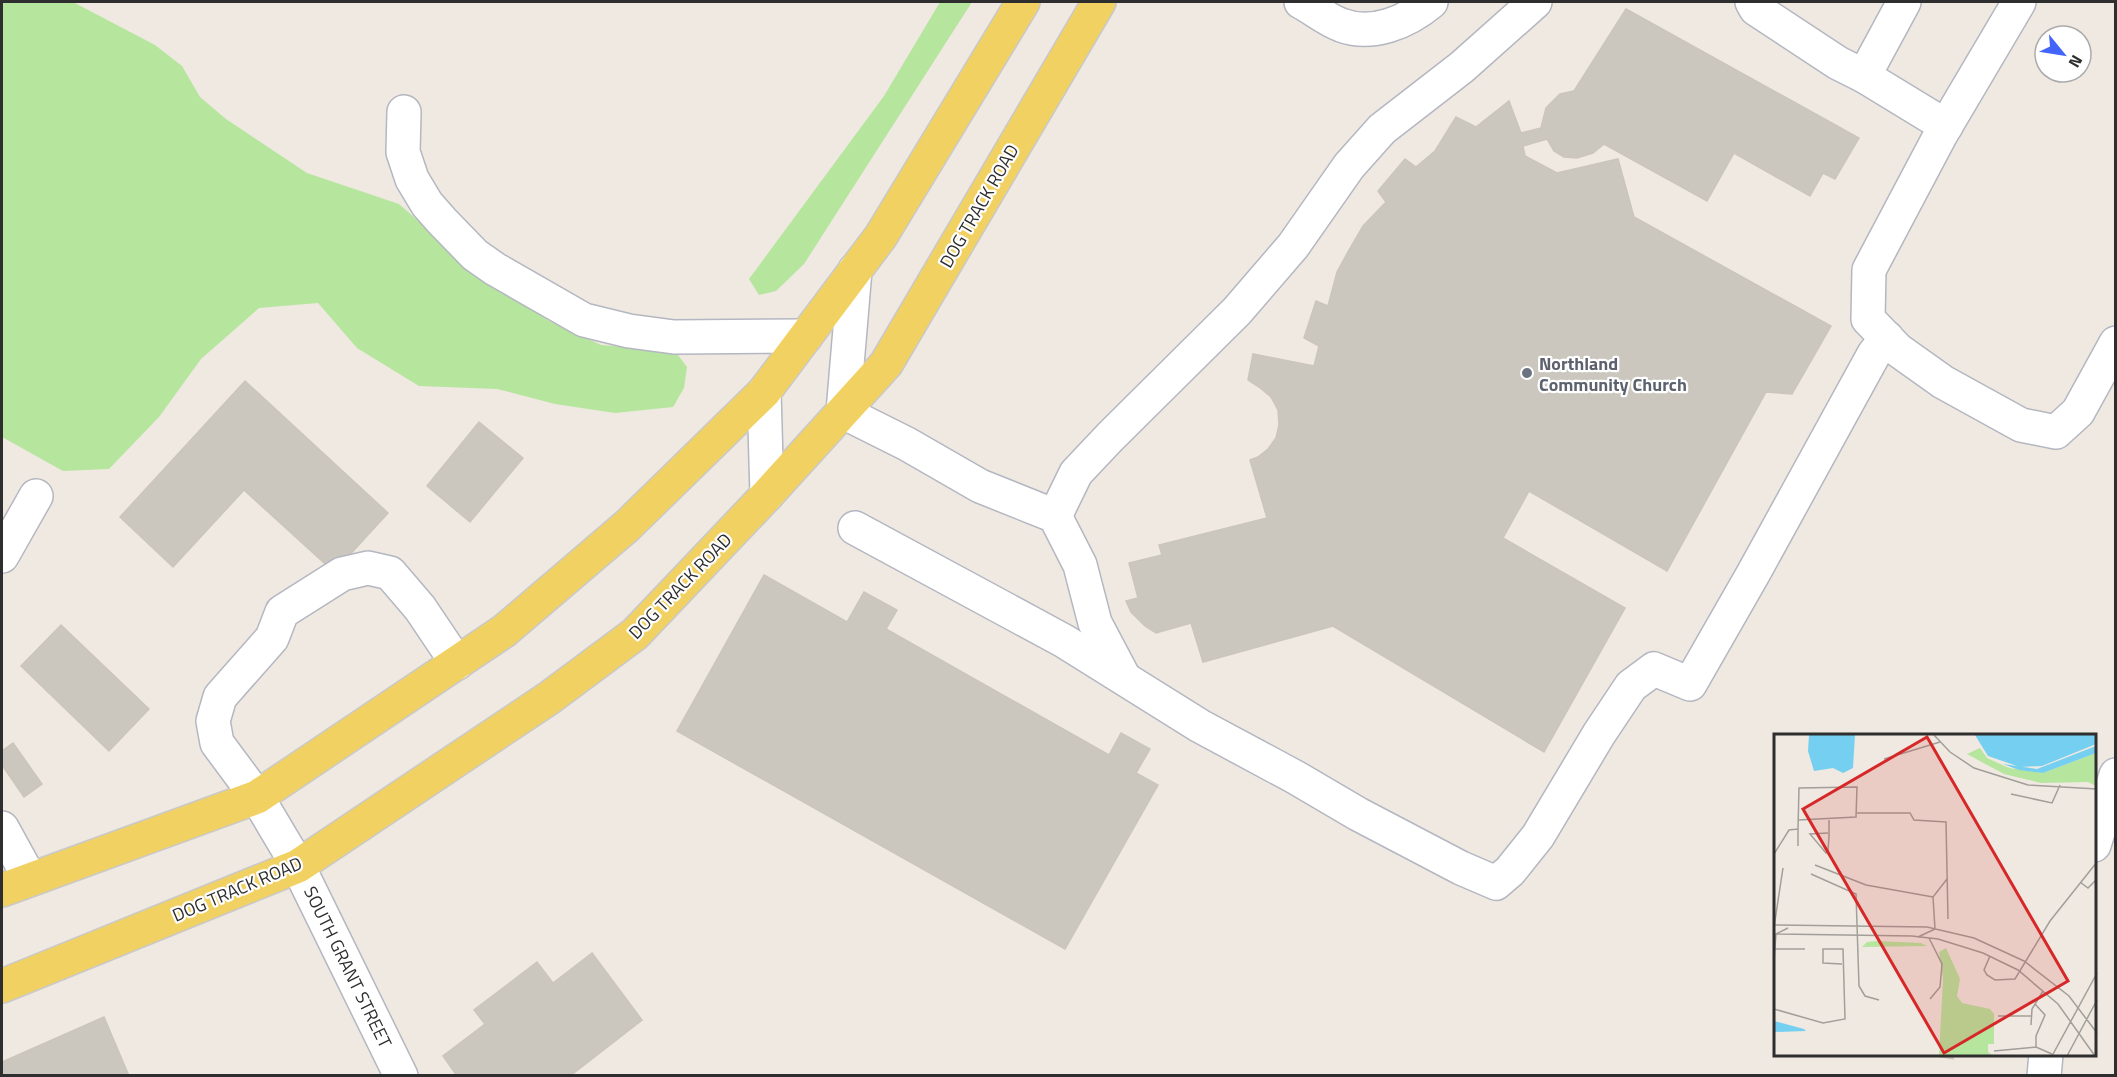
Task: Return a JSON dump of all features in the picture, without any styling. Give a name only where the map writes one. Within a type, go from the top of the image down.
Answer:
[{"type":"main road","points":[[16,884],[257,797],[504,631],[627,526],[764,392],[881,236],[1023,2]]},
{"type":"main road","name":"DOG TRACK ROAD","points":[[2,986],[298,866],[549,698],[635,634],[767,495],[886,364],[1099,2]]},
{"type":"street","points":[[1301,2],[1341,25],[1365,30],[1380,29],[1395,23],[1431,2]]},
{"type":"street","points":[[1055,516],[1076,473],[1237,311],[1293,246],[1349,166],[1382,129],[1461,66],[1535,2]]},
{"type":"street","points":[[1752,2],[1756,9],[1838,63],[1864,76],[1946,126]]},
{"type":"street","points":[[1864,76],[1904,2]]},
{"type":"street","points":[[2019,2],[1946,126],[1869,270],[1868,319],[1898,350],[1942,382],[2021,424],[2056,432],[2078,412],[2115,343]]},
{"type":"street","points":[[404,112],[403,152],[412,179],[427,204],[475,255],[495,270],[584,320],[629,331],[675,337],[806,336]]},
{"type":"street","points":[[855,270],[843,412],[907,444],[980,486],[1055,516],[1080,565],[1095,623],[1124,677]]},
{"type":"street","points":[[855,528],[1064,641],[1200,726],[1358,814],[1496,884],[1510,871],[1538,836],[1599,734],[1631,686],[1654,669],[1690,684],[1759,564],[1874,354],[1887,338]]},
{"type":"street","points":[[764,392],[767,495]]},
{"type":"street","points":[[2,556],[36,496]]},
{"type":"street","name":"SOUTH GRANT STREET","points":[[401,1076],[298,866],[257,797],[217,743],[213,721],[219,697],[272,638],[282,612],[342,574],[368,568],[390,573],[420,608],[457,663]]},
{"type":"street","points":[[2096,838],[2115,775]]},
{"type":"street","points":[[2,828],[16,884]]},
{"type":"street","points":[[2044,1076],[2046,1056]]},
{"type":"green space","points":[[2,2],[73,2],[155,45],[182,66],[200,97],[226,119],[307,173],[399,204],[481,276],[549,321],[601,345],[675,351],[687,367],[684,388],[673,407],[615,413],[555,404],[497,389],[419,386],[357,348],[318,303],[259,308],[201,359],[159,417],[109,469],[63,471],[2,437]]},
{"type":"green space","points":[[940,2],[972,2],[804,264],[776,291],[759,295],[749,279],[884,96]]},
{"type":"building","name":"Northland Community Church","points":[[1626,9],[1859,138],[1835,179],[1823,173],[1810,196],[1734,153],[1707,201],[1604,144],[1593,153],[1577,158],[1564,157],[1554,151],[1547,139],[1523,146],[1525,156],[1557,173],[1618,159],[1634,217],[1831,326],[1792,394],[1766,392],[1667,571],[1529,491],[1503,538],[1625,608],[1544,752],[1333,626],[1203,662],[1191,623],[1156,633],[1145,626],[1131,612],[1126,601],[1138,598],[1129,563],[1162,555],[1159,545],[1267,518],[1250,460],[1268,449],[1276,438],[1279,425],[1278,410],[1271,397],[1248,380],[1253,354],[1314,366],[1319,346],[1304,338],[1316,301],[1328,306],[1337,272],[1349,250],[1363,226],[1386,202],[1378,191],[1405,159],[1416,167],[1435,151],[1456,117],[1476,127],[1509,101],[1521,133],[1541,128],[1546,108],[1560,94],[1574,91]]},
{"type":"building","points":[[245,381],[388,513],[334,572],[244,490],[173,567],[120,517]]},
{"type":"building","points":[[479,422],[523,458],[470,522],[427,486]]},
{"type":"building","points":[[764,575],[847,622],[864,592],[897,610],[886,629],[1109,755],[1121,733],[1150,749],[1136,773],[1158,785],[1065,949],[677,731]]},
{"type":"building","points":[[61,625],[149,709],[109,751],[21,666]]},
{"type":"building","points":[[13,743],[42,784],[24,797],[2,765],[2,751]]},
{"type":"building","points":[[592,953],[642,1020],[570,1076],[457,1076],[443,1056],[485,1024],[474,1010],[537,962],[553,983]]},
{"type":"building","points":[[104,1017],[129,1076],[2,1076],[2,1062]]},
{"type":"building","points":[[1937,1056],[1954,1056],[1953,1059]]},
{"type":"place","name":"Northland Community Church","points":[[1527,373]]}]
